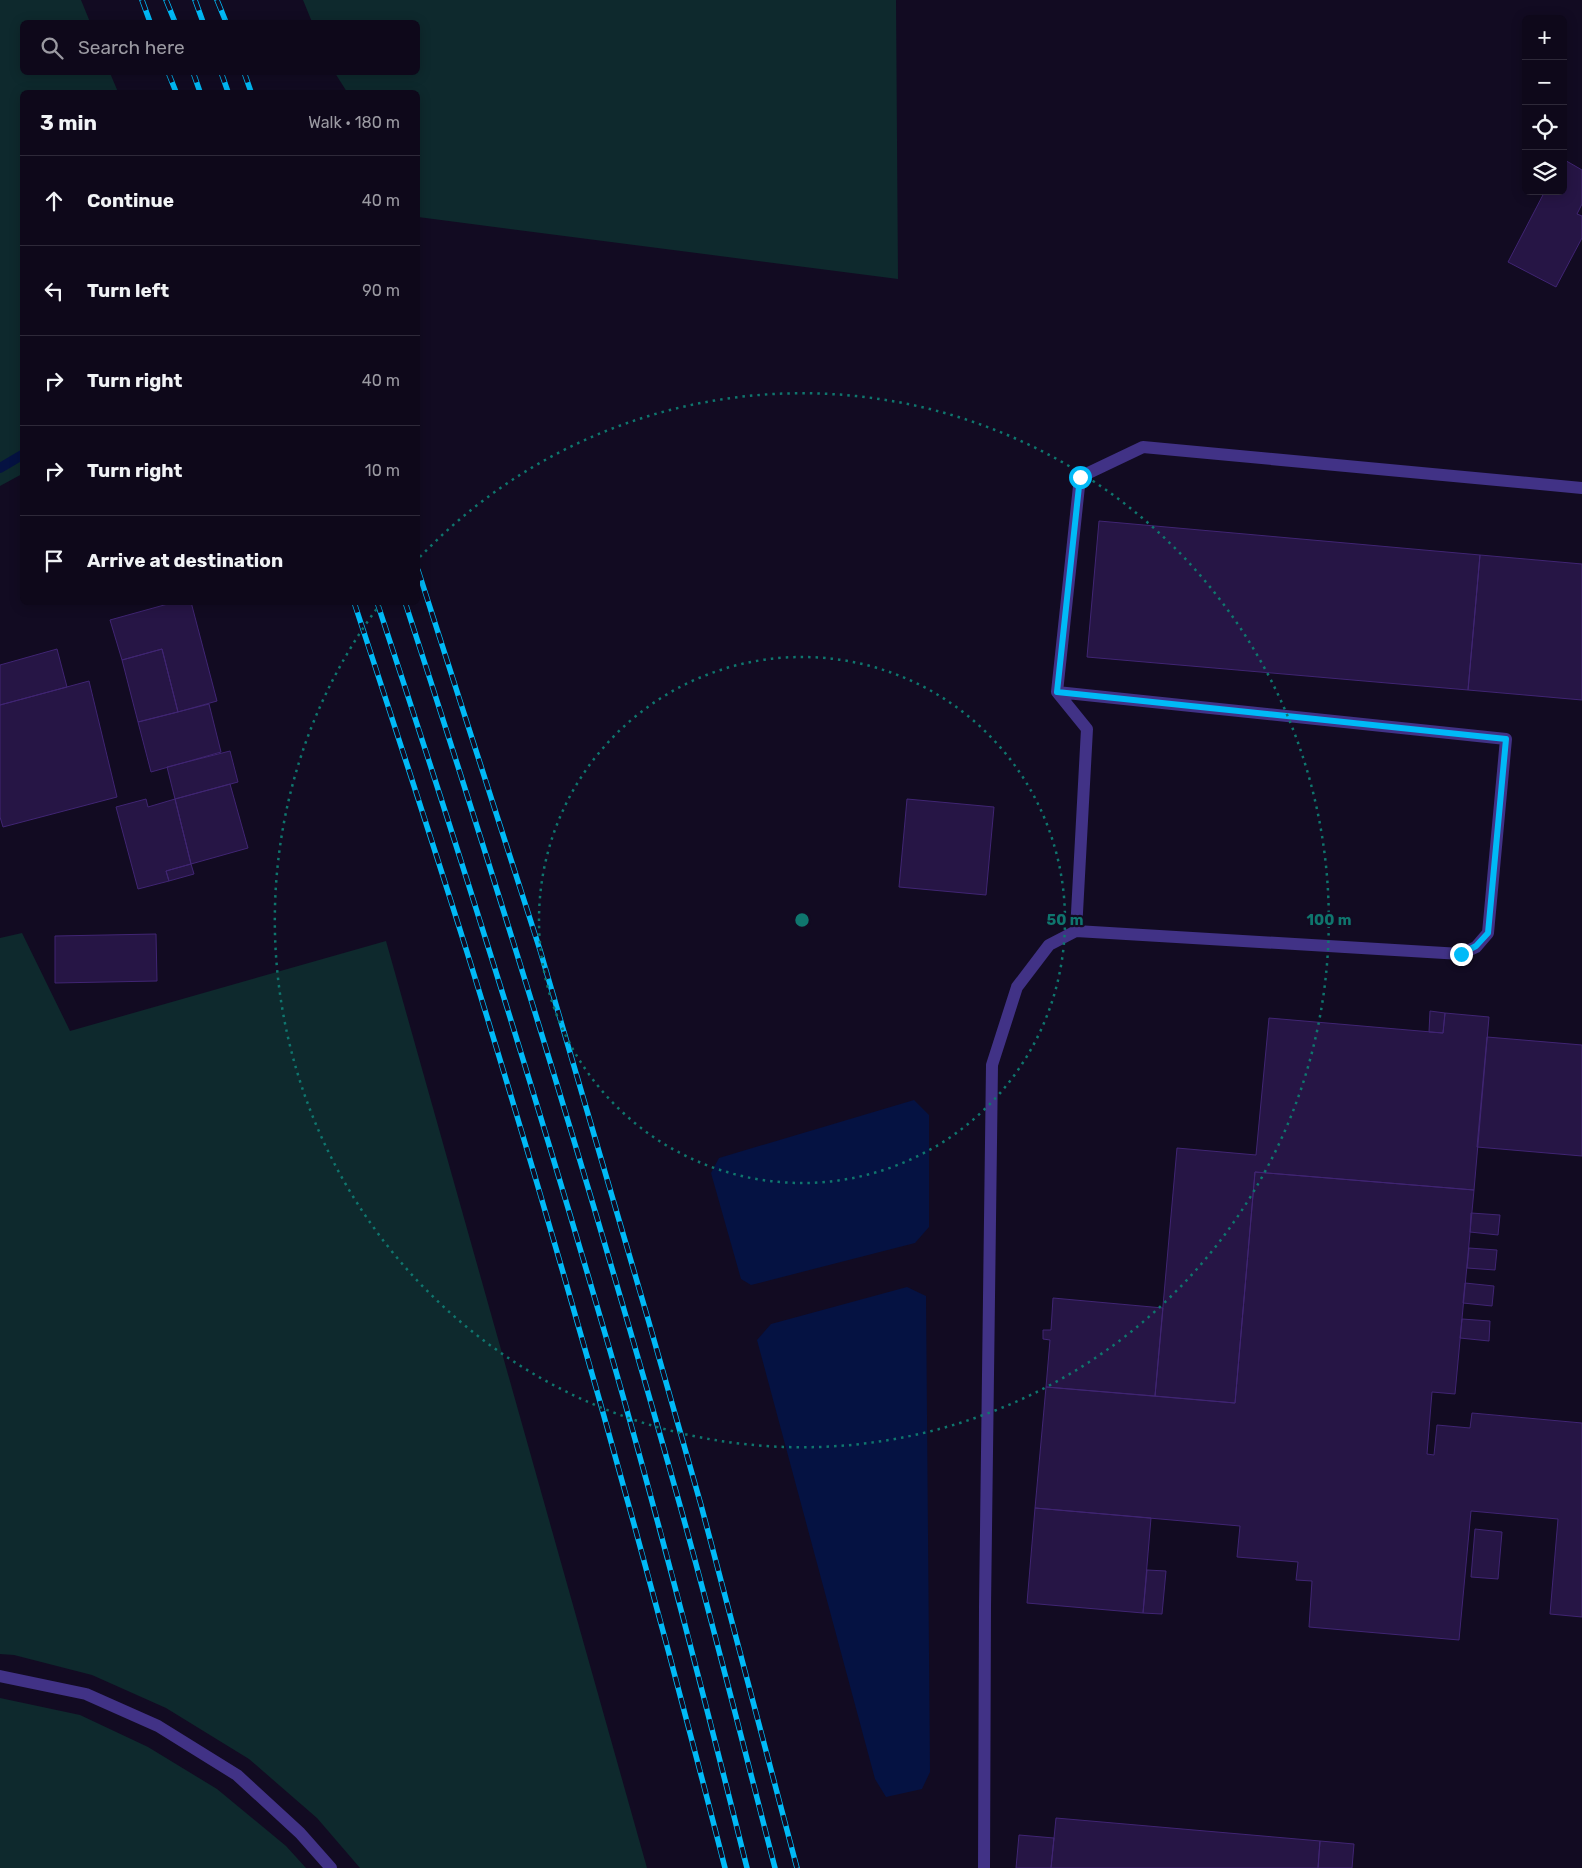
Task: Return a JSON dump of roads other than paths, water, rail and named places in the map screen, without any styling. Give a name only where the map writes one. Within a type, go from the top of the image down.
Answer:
[{"type":"street","points":[[1076,931],[1088,728],[1057,692],[1080,477],[1143,447],[1582,488]]},
{"type":"street","points":[[984,1868],[985,1616],[992,1066],[1018,987],[1049,945],[1076,931],[1461,954],[1476,946],[1488,933],[1506,739],[1057,692]]},
{"type":"street","points":[[0,1676],[86,1694],[158,1726],[237,1775],[300,1833],[331,1868]]},
{"type":"waterway","points":[[0,468],[20,456]]},
{"type":"railway","points":[[142,0],[149,20]]},
{"type":"railway","points":[[166,0],[174,20]]},
{"type":"railway","points":[[195,0],[202,20]]},
{"type":"railway","points":[[217,0],[225,20]]},
{"type":"railway","points":[[169,75],[175,90]]},
{"type":"railway","points":[[194,75],[199,90]]},
{"type":"railway","points":[[222,75],[227,90]]},
{"type":"railway","points":[[245,75],[250,90]]},
{"type":"railway","points":[[420,576],[540,950],[648,1319],[701,1505],[797,1868]]},
{"type":"railway","points":[[355,605],[458,922],[540,1192],[666,1642],[725,1868]]},
{"type":"railway","points":[[378,605],[494,965],[604,1330],[678,1598],[747,1868]]},
{"type":"railway","points":[[406,605],[478,828],[616,1281],[693,1554],[775,1868]]}]
